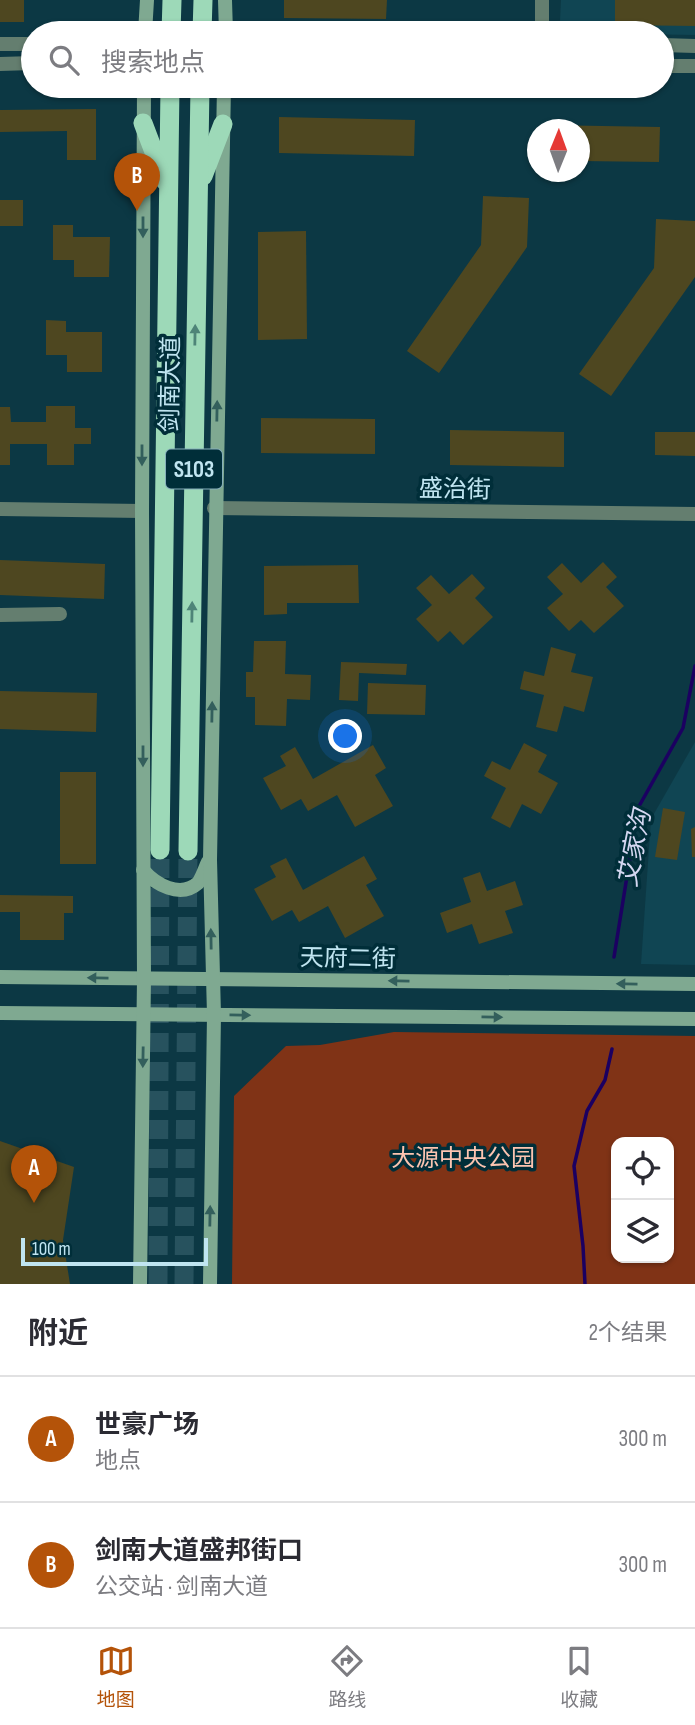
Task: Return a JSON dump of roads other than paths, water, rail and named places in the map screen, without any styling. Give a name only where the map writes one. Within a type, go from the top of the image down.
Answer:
[{"type":"highway","points":[[171,21],[172,0]]},
{"type":"highway","points":[[202,21],[203,0]]},
{"type":"highway","name":"剑南大道","points":[[159,850],[170,98]]},
{"type":"highway","name":"剑南大道","points":[[188,851],[200,98]]},
{"type":"highway","points":[[143,123],[169,191]]},
{"type":"highway","points":[[198,190],[223,124]]},
{"type":"main road","points":[[146,21],[147,0]]},
{"type":"main road","points":[[225,0],[226,21]]},
{"type":"main road","points":[[139,1284],[145,979],[142,511],[144,98]]},
{"type":"main road","points":[[209,1284],[214,1015],[210,860],[214,508],[224,98]]},
{"type":"main road","points":[[143,870],[163,887],[183,890],[198,882],[210,860]]},
{"type":"main road","name":"天府二街","points":[[0,977],[695,984]]},
{"type":"main road","points":[[0,1013],[695,1019]]},
{"type":"street","points":[[542,0],[542,21]]},
{"type":"street","points":[[0,44],[21,44]]},
{"type":"street","points":[[674,45],[695,46]]},
{"type":"street","points":[[0,64],[21,64]]},
{"type":"street","points":[[674,66],[695,66]]},
{"type":"street","name":"盛治街","points":[[214,508],[695,514]]},
{"type":"street","points":[[0,509],[142,511]]},
{"type":"street","points":[[0,615],[60,614]]},
{"type":"waterway","name":"艾家沟","points":[[614,957],[638,808],[683,728],[695,666]]},
{"type":"waterway","name":"艾家沟","points":[[585,1284],[574,1166],[587,1111],[605,1080],[612,1049]]},
{"type":"tunnel","points":[[158,1284],[160,850]]},
{"type":"tunnel","points":[[184,1284],[188,851]]},
{"type":"place","name":"剑南大道盛邦街口","points":[[137,211]]},
{"type":"place","name":"世豪广场","points":[[34,1203]]},
{"type":"park label","name":"大源中央公园","points":[[463,1158]]}]
